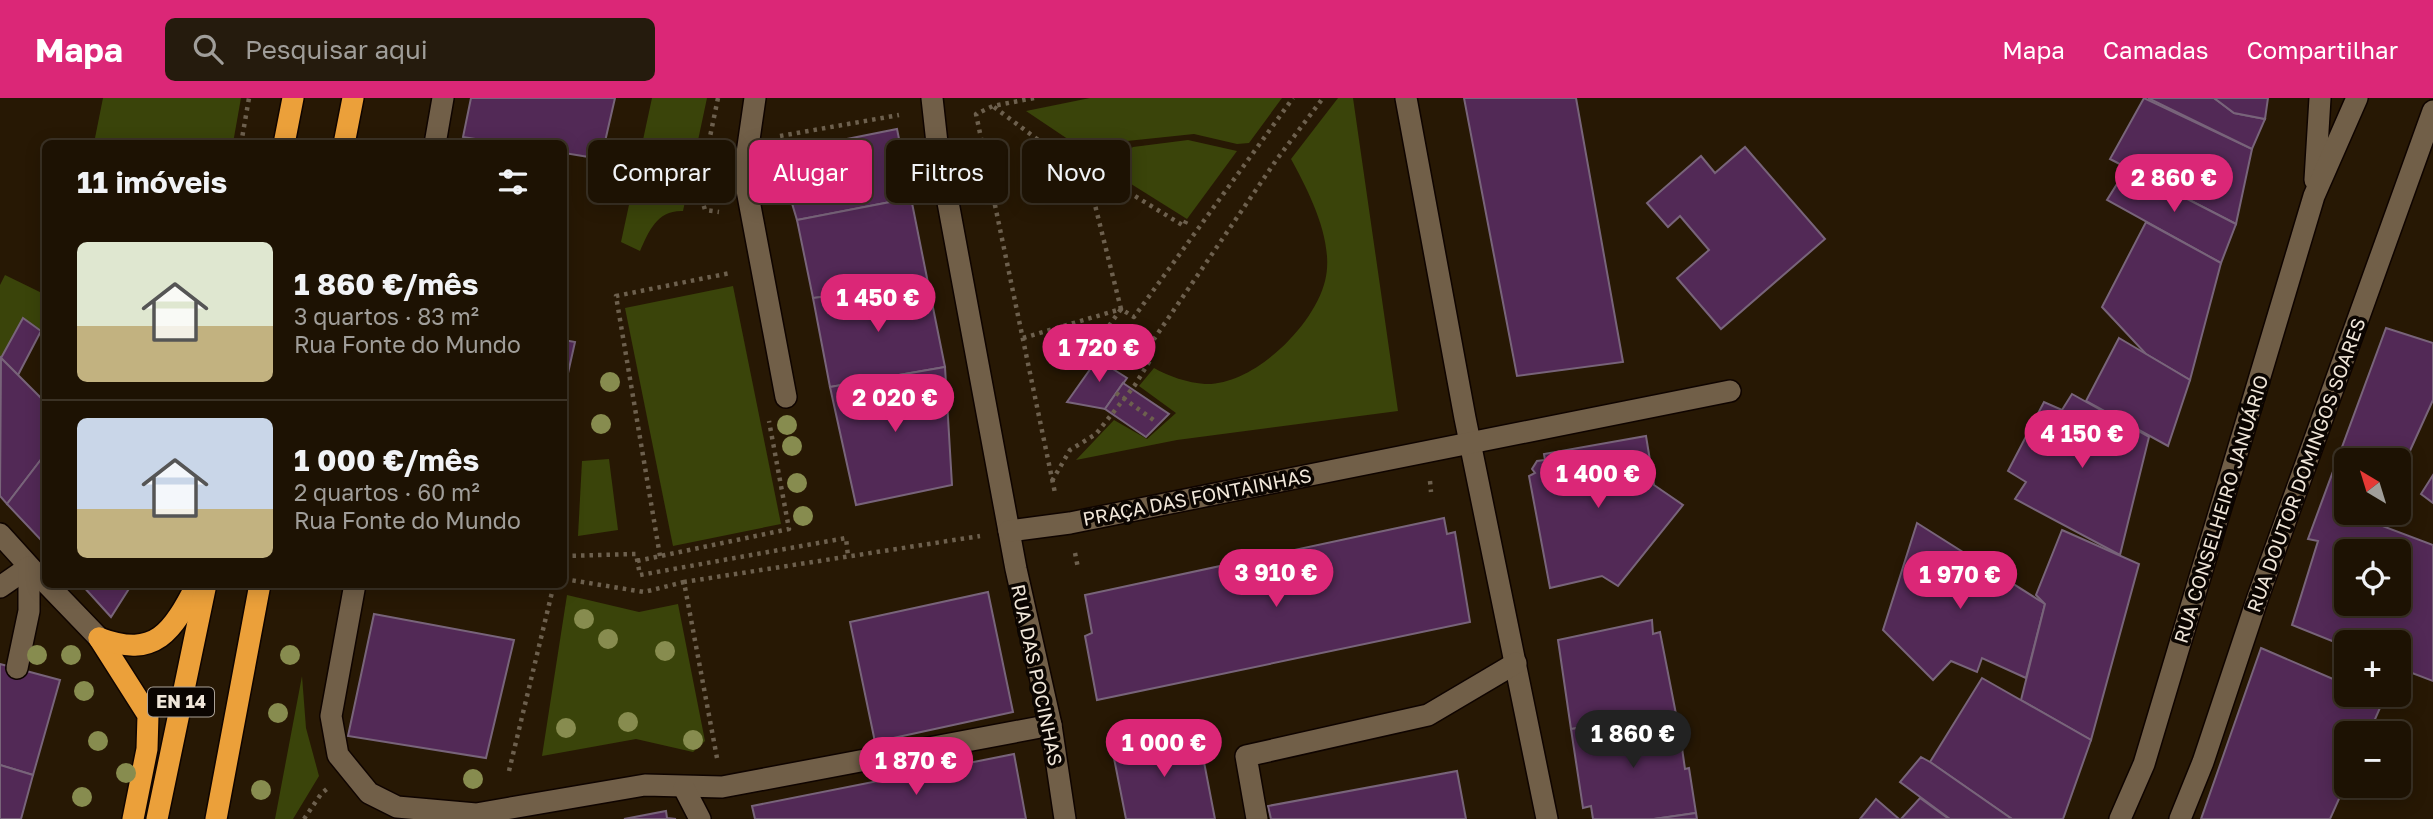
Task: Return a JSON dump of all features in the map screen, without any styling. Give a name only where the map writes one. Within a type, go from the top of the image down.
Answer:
[{"type":"highway","points":[[285,140],[293,98]]},
{"type":"highway","points":[[345,140],[353,98]]},
{"type":"highway","points":[[99,638],[122,646],[152,644],[177,623],[195,588]]},
{"type":"highway","name":"EN 14","points":[[157,819],[205,588]]},
{"type":"highway","name":"EN 14","points":[[216,819],[259,588]]},
{"type":"highway","points":[[99,638],[148,715],[147,749],[133,819]]},
{"type":"street","points":[[436,140],[443,98]]},
{"type":"street","points":[[755,98],[744,174],[786,397]]},
{"type":"street","points":[[1405,98],[1471,444],[1547,819]]},
{"type":"street","name":"RUA CONSELHEIRO JANUÁRIO","points":[[2314,196],[2320,98]]},
{"type":"street","name":"RUA CONSELHEIRO JANUÁRIO","points":[[2120,819],[2144,764],[2314,196],[2357,98]]},
{"type":"street","points":[[932,99],[999,533]]},
{"type":"street","name":"RUA DOUTOR DOMINGOS SOARES","points":[[2180,819],[2203,762],[2258,597],[2433,111]]},
{"type":"street","name":"PRAÇA DAS FONTAINHAS","points":[[999,533],[1070,523],[1471,444],[1668,401],[1730,391]]},
{"type":"street","name":"RUA DAS POCINHAS","points":[[999,533],[1051,725],[1065,819]]},
{"type":"street","points":[[0,534],[42,580]]},
{"type":"street","points":[[0,587],[29,567]]},
{"type":"street","points":[[16,668],[29,611],[29,567]]},
{"type":"street","points":[[50,588],[99,638]]},
{"type":"street","points":[[354,588],[331,716],[338,755],[369,793],[397,807],[476,814],[645,785],[722,787],[1051,725]]},
{"type":"street","points":[[1257,819],[1247,756],[1428,715],[1516,663]]},
{"type":"street","points":[[684,788],[700,819]]},
{"type":"path","points":[[242,140],[249,98]]},
{"type":"path","points":[[718,98],[699,190],[705,210],[730,213]]},
{"type":"path","points":[[1034,98],[993,106],[976,114],[1055,492]]},
{"type":"path","points":[[1094,203],[1121,309],[1134,317],[1293,98]]},
{"type":"path","points":[[1052,481],[1070,450],[1096,434],[1125,399],[1149,362],[1154,339],[1277,159],[1323,98]]},
{"type":"path","points":[[993,106],[1038,140]]},
{"type":"path","points":[[831,128],[899,115]]},
{"type":"path","points":[[1130,193],[1184,226],[1187,219]]},
{"type":"path","points":[[660,556],[616,296],[740,271]]},
{"type":"path","points":[[1023,338],[1121,309]]},
{"type":"path","points":[[1083,367],[1081,365],[1121,309]]},
{"type":"path","points":[[1116,393],[1155,421]]},
{"type":"path","points":[[637,561],[789,529],[766,407]]},
{"type":"path","points":[[567,579],[644,592],[684,582],[999,533]]},
{"type":"path","points":[[567,556],[636,554],[640,575],[846,538],[848,556]]},
{"type":"path","points":[[1075,556],[1078,568]]},
{"type":"path","points":[[684,582],[722,787]]},
{"type":"path","points":[[509,771],[553,588]]},
{"type":"path","points":[[304,819],[321,794],[334,784]]},
{"type":"green space","points":[[103,98],[241,98],[234,140],[95,140]]},
{"type":"green space","points":[[652,98],[707,98],[698,140],[643,140]]},
{"type":"green space","points":[[1090,98],[1282,98],[1249,143],[1237,144],[1194,134],[1130,141],[1069,140],[1026,111]]},
{"type":"green space","points":[[1338,98],[1353,98],[1398,411],[1177,440],[1076,460],[1114,420],[1147,439],[1176,413],[1139,386],[1154,368],[1192,382],[1223,382],[1261,364],[1295,334],[1319,298],[1327,266],[1318,218],[1291,159]]},
{"type":"green space","points":[[1188,140],[1237,151],[1187,219],[1130,183],[1130,149]]},
{"type":"green space","points":[[629,203],[685,203],[683,211],[667,214],[655,223],[640,251],[621,242]]},
{"type":"green space","points":[[5,275],[42,293],[42,332],[23,318],[0,360],[0,285]]},
{"type":"green space","points":[[733,286],[781,524],[673,546],[625,308]]},
{"type":"green space","points":[[609,459],[618,530],[578,536],[582,461]]},
{"type":"green space","points":[[567,595],[639,612],[678,604],[705,741],[693,752],[636,739],[542,756]]},
{"type":"green space","points":[[302,676],[306,728],[319,776],[293,819],[275,819]]},
{"type":"building","points":[[471,98],[615,98],[605,140],[588,140],[588,157],[567,153],[567,140],[481,140],[463,137]]},
{"type":"building","points":[[1464,98],[1576,98],[1623,362],[1517,376]]},
{"type":"building","points":[[2144,98],[2252,149],[2236,224],[2110,159]]},
{"type":"building","points":[[2148,98],[2214,98],[2234,113],[2265,119],[2252,149]]},
{"type":"building","points":[[2214,98],[2268,98],[2265,119],[2234,113]]},
{"type":"building","points":[[897,129],[899,140],[886,140],[886,203],[797,220],[792,203],[872,203],[872,140],[842,140]]},
{"type":"building","points":[[1745,147],[1825,239],[1721,329],[1677,278],[1709,250],[1680,216],[1668,227],[1647,203],[1701,156],[1715,173]]},
{"type":"building","points":[[2127,168],[2236,224],[2221,263],[2107,200]]},
{"type":"building","points":[[886,203],[912,203],[928,283],[813,298],[797,220]]},
{"type":"building","points":[[2146,222],[2221,263],[2190,380],[2146,354],[2102,307]]},
{"type":"building","points":[[928,283],[945,367],[830,387],[813,298]]},
{"type":"building","points":[[23,318],[41,331],[18,375],[1,358]]},
{"type":"building","points":[[2386,328],[2433,343],[2433,400],[2411,448],[2342,448]]},
{"type":"building","points":[[2119,338],[2190,380],[2168,446],[2086,401]]},
{"type":"building","points":[[567,341],[575,342],[567,378]]},
{"type":"building","points":[[1108,344],[1114,349],[1105,364],[1127,378],[1105,409],[1067,402]]},
{"type":"building","points":[[1,358],[42,399],[42,458],[7,504],[0,496]]},
{"type":"building","points":[[945,367],[952,485],[856,505],[830,387]]},
{"type":"building","points":[[1123,383],[1169,414],[1146,437],[1105,409]]},
{"type":"building","points":[[2072,394],[2149,437],[2120,555],[2015,499],[2026,482],[2008,471],[2044,402],[2062,410]]},
{"type":"building","points":[[1646,436],[1654,485],[1683,505],[1618,586],[1602,576],[1550,588],[1529,476],[1535,473],[1532,469],[1537,461],[1545,460],[1544,454]]},
{"type":"building","points":[[42,458],[40,539],[7,504]]},
{"type":"building","points":[[2334,469],[2334,525],[2380,525],[2433,545],[2433,681],[2411,673],[2411,630],[2334,630],[2334,642],[2292,625],[2318,541],[2308,539]]},
{"type":"building","points":[[2433,475],[2433,503],[2421,494]]},
{"type":"building","points":[[1444,518],[1447,534],[1455,532],[1470,622],[1097,700],[1085,636],[1092,633],[1085,595]]},
{"type":"building","points":[[1917,523],[2045,604],[2026,678],[1982,658],[1977,672],[1951,661],[1933,680],[1883,630]]},
{"type":"building","points":[[2062,530],[2139,564],[2091,740],[2021,700],[2045,604],[2036,595]]},
{"type":"building","points":[[85,588],[129,588],[111,617]]},
{"type":"building","points":[[988,592],[1013,712],[875,742],[850,622]]},
{"type":"building","points":[[374,614],[514,640],[486,758],[348,736]]},
{"type":"building","points":[[1652,620],[1653,634],[1660,632],[1676,714],[1571,729],[1558,640]]},
{"type":"building","points":[[2261,648],[2334,679],[2334,707],[2380,707],[2374,721],[2334,721],[2334,798],[2339,798],[2330,819],[2201,819]]},
{"type":"building","points":[[0,664],[60,680],[33,775],[0,765]]},
{"type":"building","points":[[1982,678],[2091,740],[2063,819],[2012,819],[1930,762]]},
{"type":"building","points":[[1672,714],[1677,749],[1682,748],[1685,769],[1689,768],[1696,813],[1654,819],[1593,819],[1591,806],[1583,808],[1571,729]]},
{"type":"building","points":[[1198,731],[1215,819],[1126,819],[1112,748]]},
{"type":"building","points":[[1014,754],[1026,819],[755,819],[752,806]]},
{"type":"building","points":[[1921,757],[2012,819],[1950,819],[1900,782]]},
{"type":"building","points":[[0,765],[33,775],[21,819],[0,819]]},
{"type":"building","points":[[1457,771],[1466,819],[1271,819],[1268,806]]},
{"type":"building","points":[[1920,798],[1949,819],[1901,819]]},
{"type":"building","points":[[1876,799],[1899,819],[1860,819]]},
{"type":"building","points":[[666,811],[667,818],[676,819],[624,819]]},
{"type":"building","points":[[1696,813],[1697,819],[1654,819]]}]
